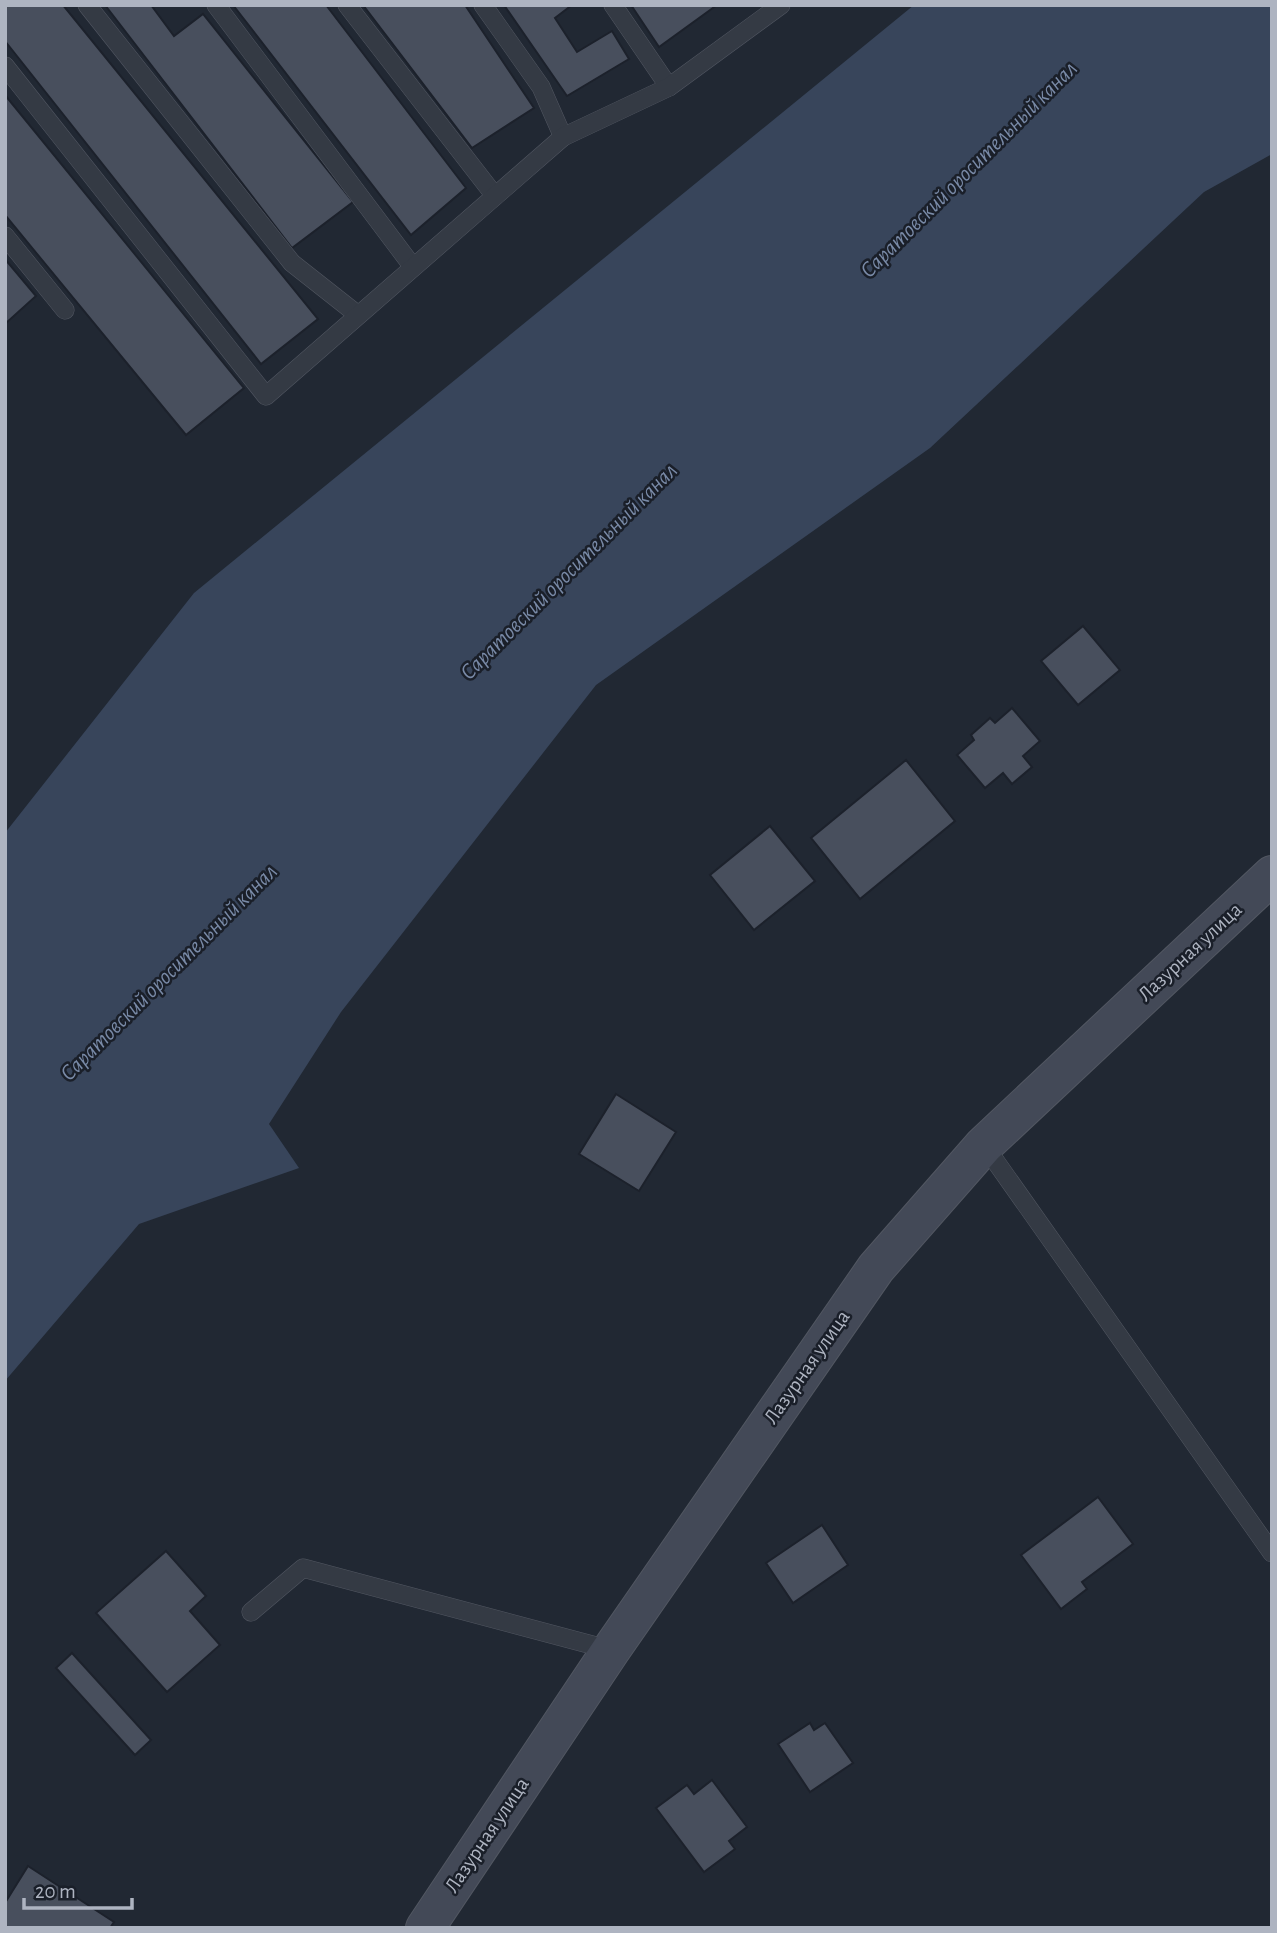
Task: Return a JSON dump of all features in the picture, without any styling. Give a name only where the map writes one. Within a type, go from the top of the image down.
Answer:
[{"type":"street","name":"Лазурная улица","points":[[425,1928],[611,1650],[876,1268],[984,1145],[1272,876]]},
{"type":"lane","points":[[87,5],[292,263],[358,316]]},
{"type":"lane","points":[[216,5],[413,267]]},
{"type":"lane","points":[[347,5],[495,196]]},
{"type":"lane","points":[[483,5],[541,87],[563,137]]},
{"type":"lane","points":[[613,5],[669,87]]},
{"type":"lane","points":[[748,5],[759,21]]},
{"type":"lane","points":[[5,66],[266,396],[563,137],[669,87],[781,5]]},
{"type":"lane","points":[[5,236],[65,310]]},
{"type":"lane","points":[[984,1145],[1272,1553]]},
{"type":"lane","points":[[251,1612],[303,1568],[611,1650]]},
{"type":"water","name":"Саратовский оросительный канал","points":[[914,5],[1272,5],[1272,154],[1204,192],[930,448],[596,685],[341,1012],[269,1124],[299,1168],[139,1224],[5,1381],[5,833],[194,593]]},
{"type":"building","points":[[5,5],[63,5],[318,319],[261,364],[5,41]]},
{"type":"building","points":[[105,5],[151,5],[174,36],[203,14],[353,202],[292,248]]},
{"type":"building","points":[[233,5],[326,5],[466,188],[411,235]]},
{"type":"building","points":[[363,5],[465,5],[534,108],[472,148]]},
{"type":"building","points":[[504,5],[572,5],[555,18],[577,52],[612,31],[629,59],[567,96]]},
{"type":"building","points":[[631,5],[717,5],[659,47]]},
{"type":"building","points":[[5,95],[244,388],[186,435],[5,215]]},
{"type":"building","points":[[5,259],[36,296],[5,324]]},
{"type":"building","points":[[1083,626],[1120,670],[1078,705],[1041,661]]},
{"type":"building","points":[[1012,708],[1040,741],[1023,756],[1032,767],[1012,784],[1003,773],[985,788],[957,755],[974,740],[971,735],[990,718],[995,723]]},
{"type":"building","points":[[906,760],[955,821],[860,899],[811,838]]},
{"type":"building","points":[[770,826],[815,881],[754,930],[710,875]]},
{"type":"building","points":[[616,1094],[676,1132],[639,1191],[579,1154]]},
{"type":"building","points":[[1098,1497],[1133,1544],[1082,1582],[1087,1589],[1061,1609],[1021,1555]]},
{"type":"building","points":[[822,1525],[848,1565],[793,1603],[766,1563]]},
{"type":"building","points":[[166,1551],[206,1596],[190,1611],[220,1645],[167,1692],[96,1613]]},
{"type":"building","points":[[72,1653],[151,1740],[135,1755],[56,1668]]},
{"type":"building","points":[[810,1723],[814,1730],[825,1723],[853,1763],[810,1792],[778,1744]]},
{"type":"building","points":[[712,1780],[747,1827],[729,1841],[735,1849],[704,1872],[656,1808],[687,1785],[694,1794]]},
{"type":"building","points":[[28,1866],[114,1922],[110,1928],[5,1928],[5,1903]]}]
